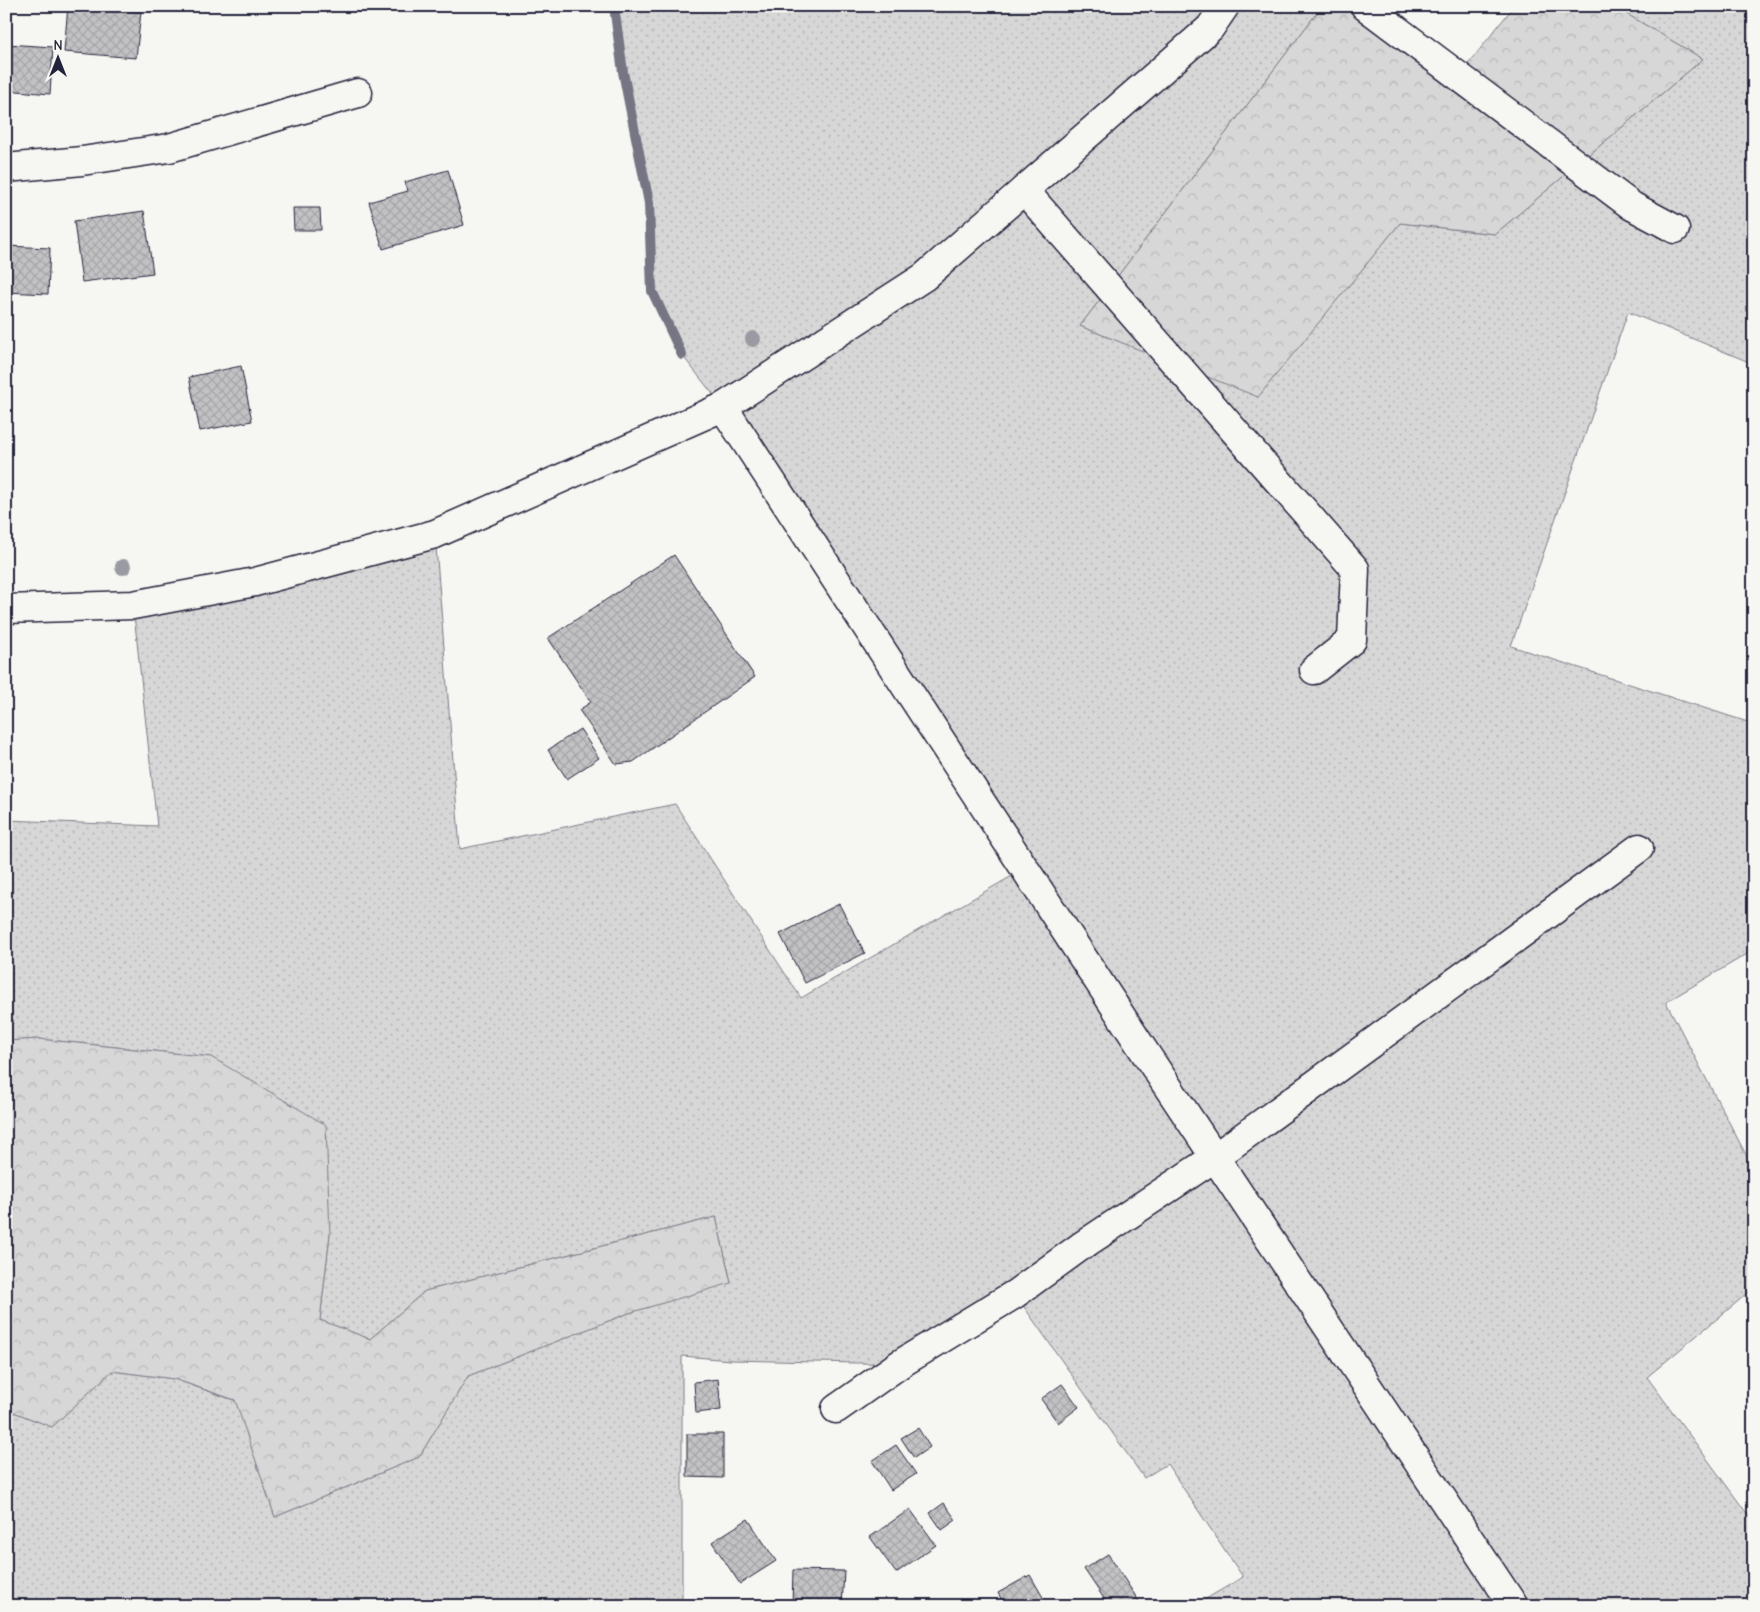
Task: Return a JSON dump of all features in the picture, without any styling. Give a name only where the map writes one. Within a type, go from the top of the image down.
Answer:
[{"type":"street","points":[[6,608],[133,605],[255,582],[435,534],[723,407],[924,277],[1210,28],[1225,6]]},
{"type":"street","points":[[1365,6],[1632,206],[1675,229]]},
{"type":"street","points":[[6,168],[82,161],[169,148],[358,93]]},
{"type":"street","points":[[1024,190],[1355,569],[1352,640],[1314,670]]},
{"type":"street","points":[[723,407],[1214,1158],[1514,1606]]},
{"type":"street","points":[[836,1409],[900,1364],[1016,1294],[1080,1247],[1214,1158],[1639,848]]},
{"type":"green space","points":[[614,6],[1322,6],[1080,326],[1258,396],[1400,223],[1495,234],[1703,59],[1613,6],[1754,6],[1754,343],[1749,362],[1628,312],[1511,646],[1754,724],[1754,950],[1666,1002],[1754,1170],[1754,1288],[1647,1377],[1754,1523],[1754,1606],[1194,1606],[1243,1577],[1167,1464],[1144,1478],[1015,1294],[900,1364],[731,1360],[682,1356],[682,1606],[6,1606],[6,1409],[52,1427],[112,1371],[174,1379],[236,1401],[275,1517],[419,1457],[468,1376],[629,1313],[731,1282],[716,1217],[425,1291],[370,1339],[320,1320],[330,1234],[211,1057],[39,1039],[6,1041],[6,820],[157,826],[133,605],[435,534],[460,849],[675,804],[801,998],[1024,869],[723,407],[682,355],[652,291],[649,203],[623,72]]},
{"type":"green space","points":[[1322,6],[1358,6],[1458,77],[1514,6],[1613,6],[1703,59],[1495,234],[1400,223],[1258,397],[1080,326]]},
{"type":"green space","points":[[39,1039],[211,1057],[326,1125],[330,1234],[320,1320],[370,1339],[425,1291],[716,1217],[731,1283],[629,1313],[468,1376],[419,1457],[275,1517],[235,1400],[174,1379],[112,1371],[52,1427],[6,1409],[6,1041]]},
{"type":"building","points":[[68,6],[141,12],[136,58],[64,52]]},
{"type":"building","points":[[6,44],[53,47],[50,94],[6,90]]},
{"type":"building","points":[[448,170],[464,225],[383,249],[369,202],[408,191],[405,182]]},
{"type":"building","points":[[293,208],[320,208],[321,230],[294,230]]},
{"type":"building","points":[[144,211],[153,273],[82,282],[74,221]]},
{"type":"building","points":[[6,246],[50,248],[48,294],[6,292]]},
{"type":"building","points":[[241,366],[252,421],[200,431],[189,377]]},
{"type":"building","points":[[674,555],[755,677],[633,762],[616,764],[579,710],[591,702],[548,638]]},
{"type":"building","points":[[580,729],[599,758],[567,779],[548,750]]},
{"type":"building","points":[[839,904],[865,953],[805,983],[780,934]]},
{"type":"building","points":[[718,1379],[721,1410],[696,1413],[694,1382]]},
{"type":"building","points":[[1062,1384],[1079,1407],[1058,1423],[1041,1399]]},
{"type":"building","points":[[918,1428],[930,1447],[914,1458],[901,1438]]},
{"type":"building","points":[[687,1434],[723,1434],[723,1478],[687,1477]]},
{"type":"building","points":[[896,1445],[916,1474],[891,1490],[872,1461]]},
{"type":"building","points":[[944,1503],[956,1520],[942,1530],[930,1513]]},
{"type":"building","points":[[910,1509],[936,1545],[896,1573],[870,1537]]},
{"type":"building","points":[[748,1519],[776,1561],[740,1584],[712,1542]]},
{"type":"building","points":[[1108,1554],[1142,1606],[1109,1606],[1084,1569]]},
{"type":"building","points":[[793,1570],[844,1571],[842,1606],[792,1606]]},
{"type":"building","points":[[1030,1575],[1048,1606],[1005,1606],[998,1593]]},
{"type":"waterway","points":[[614,6],[623,72],[649,203],[652,291],[682,355]]}]
